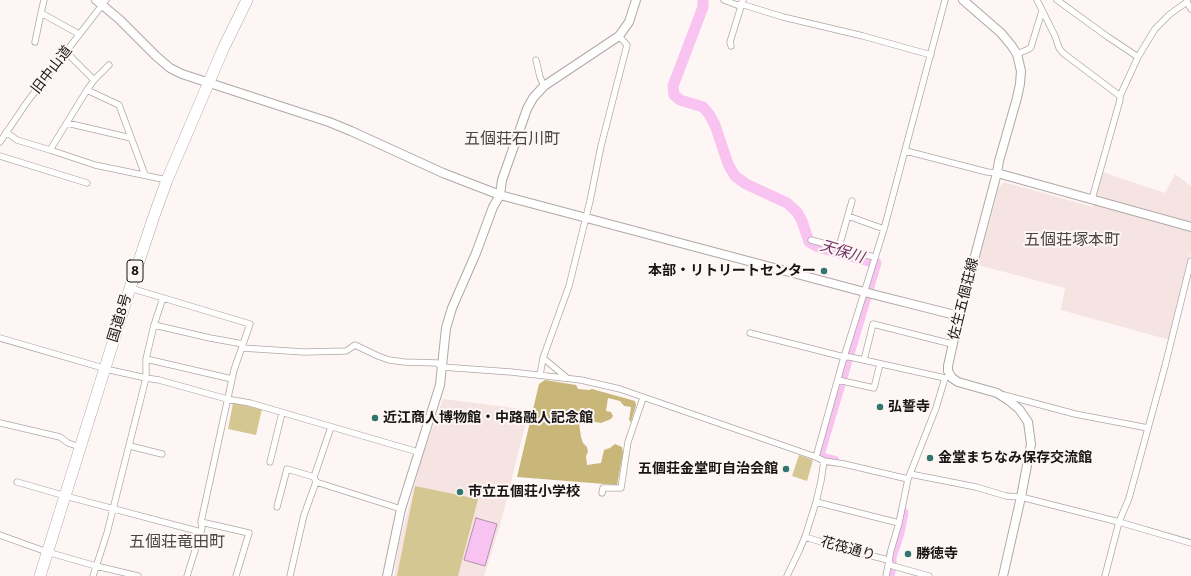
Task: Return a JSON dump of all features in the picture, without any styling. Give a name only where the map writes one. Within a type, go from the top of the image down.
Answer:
[{"type":"highway","name":"国道8号","points":[[40,576],[130,288],[167,180],[224,47],[248,0]]},
{"type":"street","points":[[35,42],[44,0]]},
{"type":"street","points":[[96,0],[104,3],[118,19],[156,56],[170,68],[182,74],[208,84],[329,122],[443,173],[500,195],[959,316]]},
{"type":"street","points":[[386,576],[401,509],[440,386],[445,334],[452,308],[493,207],[500,195],[502,180],[527,109],[533,98],[544,86],[619,36],[629,22],[636,0]]},
{"type":"street","points":[[724,0],[737,5],[742,2],[783,17],[863,36],[931,55]]},
{"type":"street","points":[[816,457],[866,292],[873,260],[884,229],[946,0]]},
{"type":"street","name":"佐生五個荘線","points":[[948,377],[948,366],[952,344],[1020,84],[1021,71],[1017,54],[1011,45],[1001,33],[963,0]]},
{"type":"street","points":[[1057,0],[1138,57]]},
{"type":"street","points":[[1038,1],[1059,48],[1063,53],[1120,96]]},
{"type":"street","points":[[1092,199],[1120,96],[1138,57],[1146,42],[1170,14],[1187,1],[1191,9]]},
{"type":"street","points":[[731,46],[730,42],[742,2]]},
{"type":"street","name":"旧中山道","points":[[0,142],[27,102],[104,3]]},
{"type":"street","points":[[1017,54],[1029,49],[1031,46],[1042,11]]},
{"type":"street","points":[[41,14],[79,34]]},
{"type":"street","points":[[540,375],[543,358],[569,286],[601,146],[627,45],[619,36]]},
{"type":"street","points":[[66,52],[94,80]]},
{"type":"street","points":[[536,60],[544,86]]},
{"type":"street","points":[[50,150],[94,80],[110,65]]},
{"type":"street","points":[[87,90],[119,105],[145,175]]},
{"type":"street","points":[[67,123],[131,138]]},
{"type":"street","points":[[6,132],[18,140],[95,165],[167,180]]},
{"type":"street","points":[[906,150],[987,172],[997,173],[1191,227]]},
{"type":"street","points":[[0,156],[87,183]]},
{"type":"street","points":[[839,247],[852,201]]},
{"type":"street","points":[[848,216],[884,229]]},
{"type":"street","points":[[811,240],[839,247],[873,260]]},
{"type":"street","points":[[1105,576],[1119,522],[1129,498],[1191,261]]},
{"type":"street","points":[[130,288],[250,324],[232,380],[201,522],[202,528],[188,576]]},
{"type":"street","points":[[93,576],[107,533],[112,509],[130,446],[146,378],[146,359],[154,325],[164,298]]},
{"type":"street","points":[[864,360],[873,324],[952,344]]},
{"type":"street","points":[[154,325],[242,346],[304,352],[346,352],[355,345],[389,360],[437,363],[442,367],[567,378],[620,389],[824,461],[976,487],[1006,496],[1021,497],[1119,522],[1191,542]]},
{"type":"street","points":[[750,333],[847,357],[948,377],[958,382],[997,394],[1076,414],[1148,428]]},
{"type":"street","points":[[0,338],[105,368],[159,380],[228,399],[250,403],[418,452]]},
{"type":"street","points":[[543,358],[567,378]]},
{"type":"street","points":[[146,359],[232,380]]},
{"type":"street","points":[[840,380],[874,388],[880,364]]},
{"type":"street","points":[[886,576],[909,476],[948,377]]},
{"type":"street","points":[[997,394],[1008,400],[1019,409],[1028,422],[1031,444],[1004,576]]},
{"type":"street","points":[[602,493],[603,488],[621,488],[628,442],[643,398]]},
{"type":"street","points":[[270,462],[282,413]]},
{"type":"street","points":[[0,423],[60,437],[68,443],[80,447]]},
{"type":"street","points":[[290,576],[304,515],[332,426]]},
{"type":"street","points":[[130,446],[162,454]]},
{"type":"street","points":[[787,576],[806,537],[822,481],[824,461]]},
{"type":"street","points":[[277,507],[287,469],[401,509]]},
{"type":"street","points":[[17,482],[201,532]]},
{"type":"street","points":[[817,502],[899,523]]},
{"type":"street","points":[[201,522],[249,534],[236,576]]},
{"type":"street","points":[[0,535],[47,552],[138,576]]},
{"type":"street","name":"花筏通り","points":[[806,537],[929,576]]},
{"type":"shaded area","points":[[1102,172],[1165,193],[1175,174],[1191,186],[1191,251],[1170,340],[1061,310],[1065,288],[978,265],[999,187],[1004,182],[1093,207]]},
{"type":"shaded area","points":[[545,380],[576,385],[578,389],[592,389],[635,401],[636,405],[631,422],[629,420],[631,407],[624,406],[620,401],[608,398],[606,411],[611,412],[613,416],[611,419],[601,423],[595,422],[591,418],[584,419],[579,423],[581,437],[583,443],[587,447],[588,452],[586,456],[587,465],[601,463],[604,450],[615,444],[622,447],[623,453],[617,485],[517,477],[539,384]]},
{"type":"shaded area","name":"市立五個荘小学校","points":[[443,399],[529,410],[501,522],[484,576],[394,576],[399,544],[422,457]]},
{"type":"shaded area","points":[[233,403],[262,409],[256,435],[228,429]]},
{"type":"shaded area","points":[[799,455],[813,460],[807,481],[792,476]]},
{"type":"shaded area","points":[[415,486],[478,499],[458,576],[397,576]]},
{"type":"shaded area","points":[[476,518],[497,524],[485,566],[464,560]]},
{"type":"waterway","name":"天保川","points":[[703,0],[703,7],[673,86],[674,95],[680,100],[703,107],[715,125],[728,164],[735,176],[746,184],[787,203],[797,212],[802,221],[809,242],[818,247],[876,263],[819,455],[825,459],[834,461]]},
{"type":"waterway","name":"天保川","points":[[889,576],[891,557],[899,533],[903,513]]},
{"type":"place","name":"本部・リトリートセンター","points":[[824,271]]},
{"type":"place","name":"弘誓寺","points":[[880,407]]},
{"type":"place","name":"近江商人博物館・中路融人記念館","points":[[375,418]]},
{"type":"place","name":"金堂まちなみ保存交流館","points":[[930,458]]},
{"type":"place","name":"五個荘金堂町自治会館","points":[[786,469]]},
{"type":"place","name":"市立五個荘小学校","points":[[460,492]]},
{"type":"place","name":"勝徳寺","points":[[908,554]]},
{"type":"district","name":"五個荘石川町","points":[[512,140]]},
{"type":"district","name":"五個荘塚本町","points":[[1072,241]]},
{"type":"district","name":"五個荘竜田町","points":[[177,543]]}]
